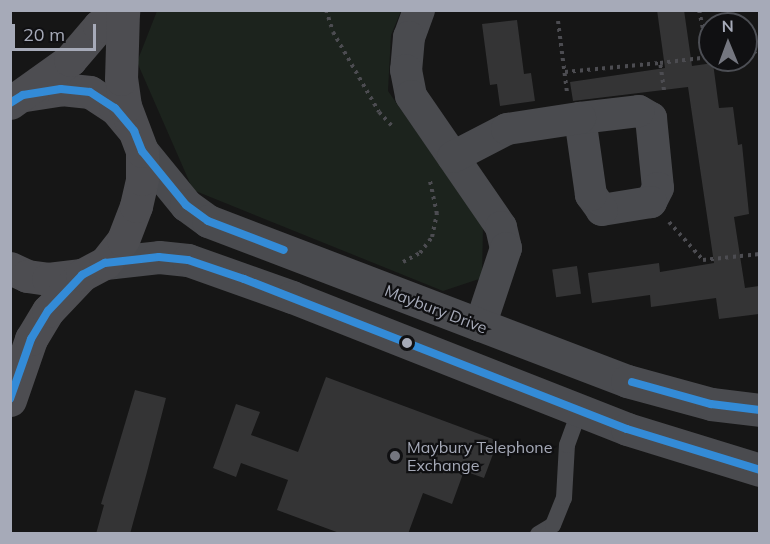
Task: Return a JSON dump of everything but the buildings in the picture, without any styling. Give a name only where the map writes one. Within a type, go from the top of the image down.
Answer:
[{"type":"main road","points":[[10,400],[31,339],[48,312],[123,240],[136,206],[142,178],[138,141],[125,106],[121,79],[125,35],[123,11],[99,26],[70,60],[17,99]]},
{"type":"main road","points":[[17,99],[61,88],[90,92],[115,108],[138,141]]},
{"type":"main road","points":[[10,268],[27,276],[48,279],[94,269]]},
{"type":"street","points":[[419,10],[409,37],[406,70],[411,96],[441,166],[501,227],[506,248],[480,326]]},
{"type":"street","points":[[441,166],[507,129],[575,119],[639,111],[651,118],[658,188],[651,202],[602,210],[591,195],[575,119]]},
{"type":"street","name":"Maybury Drive","points":[[138,141],[186,205],[208,220],[627,381],[711,404],[759,410]]},
{"type":"street","points":[[94,269],[159,256],[188,260],[254,282],[580,410],[711,457],[759,470]]},
{"type":"lane","points":[[538,534],[553,525],[564,498],[567,446],[580,410]]},
{"type":"path","points":[[326,10],[333,32],[379,112],[400,135]]},
{"type":"path","points":[[558,21],[565,72],[575,119]]},
{"type":"path","points":[[565,72],[698,58]]},
{"type":"path","points":[[651,118],[665,98],[660,63]]},
{"type":"path","points":[[378,286],[386,271],[420,253],[432,237],[437,214],[441,166]]},
{"type":"path","points":[[651,202],[703,260],[759,254]]},
{"type":"shaded area","points":[[157,11],[401,11],[391,35],[388,91],[483,227],[482,278],[443,291],[193,190],[137,62]]},
{"type":"transit line","points":[[10,103],[23,95],[61,89],[90,92],[115,108],[134,131],[142,151],[186,205],[208,221],[284,250]]},
{"type":"transit line","points":[[10,399],[31,339],[48,311],[82,275],[105,263],[159,257],[188,260],[244,279],[627,429],[760,470]]},
{"type":"transit line","points":[[632,382],[711,404],[760,410]]},
{"type":"place","name":"Maybury Telephone Exchange","points":[[395,456]]}]
